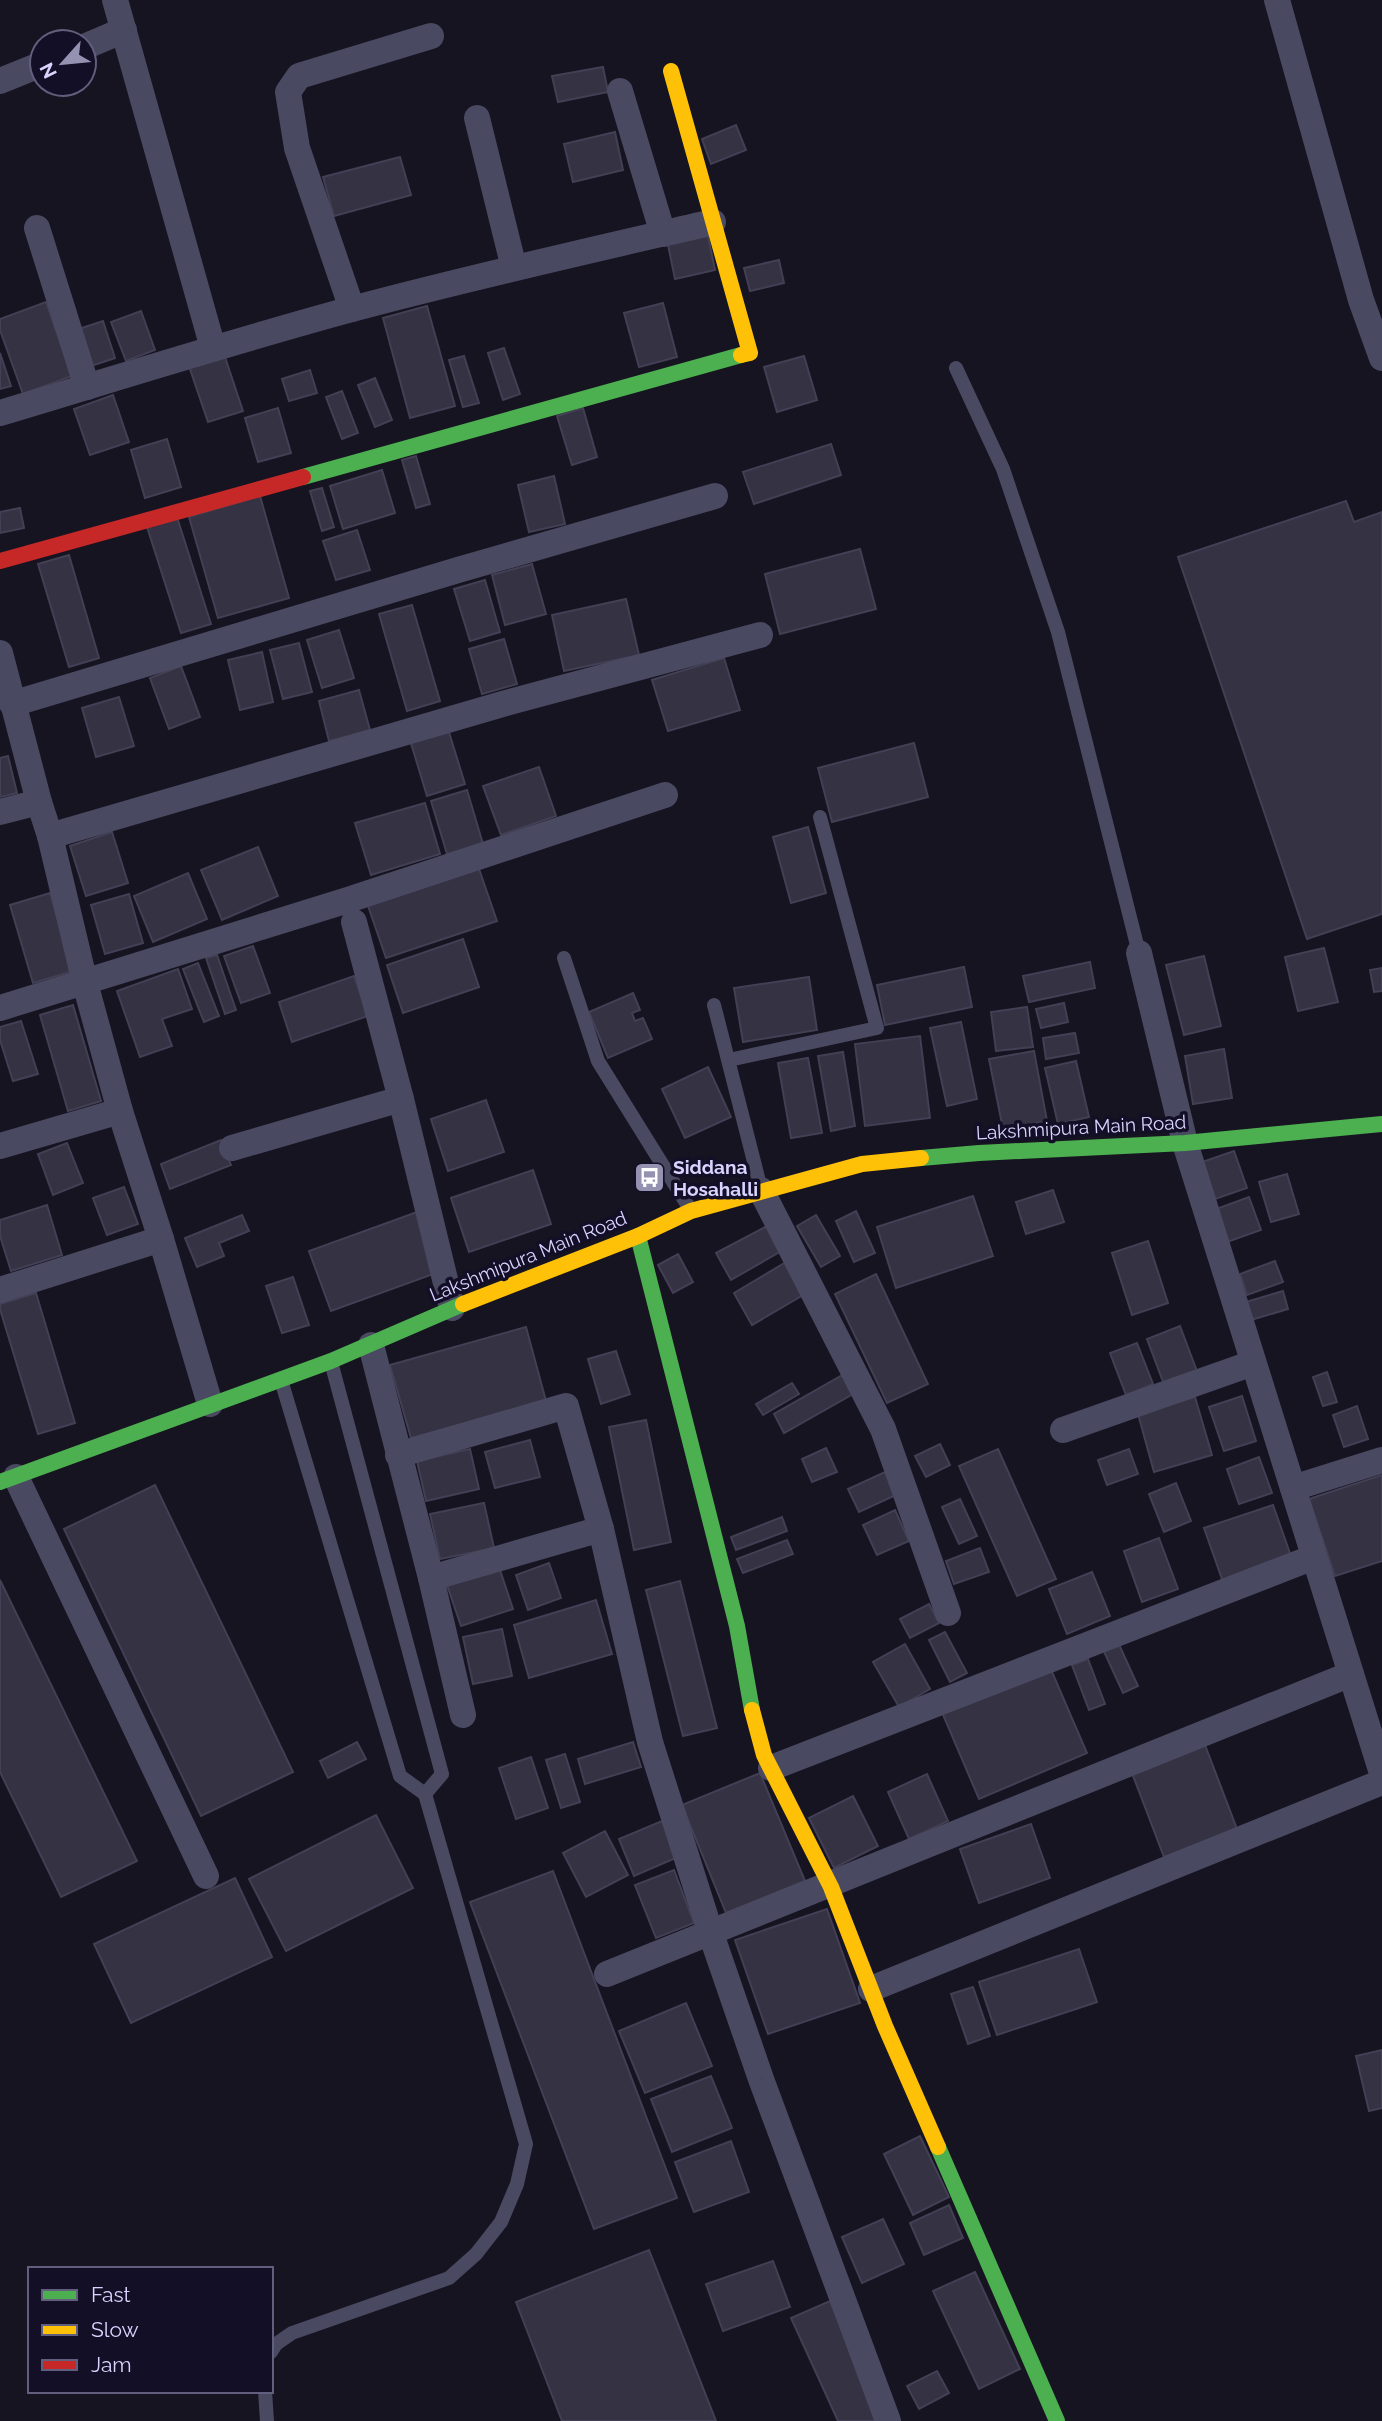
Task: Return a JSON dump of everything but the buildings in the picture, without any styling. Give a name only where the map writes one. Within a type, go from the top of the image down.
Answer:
[{"type":"street","points":[[115,0],[213,348]]},
{"type":"street","points":[[1277,0],[1372,296],[1382,358]]},
{"type":"street","points":[[98,41],[124,30]]},
{"type":"street","points":[[352,309],[297,148],[288,92],[299,76],[431,36]]},
{"type":"street","points":[[0,81],[28,70]]},
{"type":"street","points":[[0,561],[750,353],[671,71]]},
{"type":"street","points":[[620,91],[663,234]]},
{"type":"street","points":[[477,118],[514,268]]},
{"type":"street","points":[[0,413],[352,309],[713,222]]},
{"type":"street","points":[[37,228],[87,387]]},
{"type":"street","points":[[12,704],[715,496]]},
{"type":"street","points":[[50,836],[493,707],[760,635]]},
{"type":"street","points":[[1,665],[38,802],[50,836],[85,983],[120,1111],[210,1404]]},
{"type":"street","points":[[0,1008],[348,900],[665,795]]},
{"type":"street","points":[[0,812],[38,802]]},
{"type":"street","points":[[354,922],[452,1308]]},
{"type":"street","points":[[1139,953],[1185,1143],[1382,1773]]},
{"type":"street","points":[[232,1148],[401,1099]]},
{"type":"street","points":[[0,1146],[120,1111]]},
{"type":"street","name":"Lakshmipura Main Road","points":[[8,1479],[331,1361],[452,1308],[638,1236],[691,1211],[761,1190],[862,1164],[979,1153],[1185,1143],[1382,1124]]},
{"type":"street","points":[[761,1190],[883,1430],[948,1613]]},
{"type":"street","points":[[638,1236],[737,1626],[755,1728],[771,1768],[829,1883],[871,1989],[1057,2421]]},
{"type":"street","points":[[0,1290],[161,1239]]},
{"type":"street","points":[[371,1345],[463,1715]]},
{"type":"street","points":[[1063,1430],[1253,1363]]},
{"type":"street","points":[[398,1455],[566,1406],[601,1529],[650,1742],[710,1931],[761,2079],[888,2421]]},
{"type":"street","points":[[1293,1488],[1382,1461]]},
{"type":"street","points":[[8,1479],[206,1876]]},
{"type":"street","points":[[431,1578],[601,1529]]},
{"type":"street","points":[[771,1768],[1314,1558]]},
{"type":"street","points":[[607,1974],[1351,1674]]},
{"type":"street","points":[[871,1989],[1382,1782]]},
{"type":"lane","points":[[957,368],[1003,469],[1058,632],[1139,953]]},
{"type":"lane","points":[[729,1060],[877,1028],[820,817]]},
{"type":"lane","points":[[564,958],[598,1061],[691,1211]]},
{"type":"lane","points":[[714,1005],[761,1190]]},
{"type":"lane","points":[[331,1361],[442,1774],[425,1794]]},
{"type":"lane","points":[[273,2349],[292,2333],[449,2278],[476,2254],[501,2222],[517,2184],[526,2144],[425,1794],[400,1776],[280,1379]]},
{"type":"lane","points":[[265,2393],[267,2421]]},
{"type":"traffic: fast","points":[[303,477],[741,355]]},
{"type":"traffic: fast","points":[[921,1158],[1185,1143],[1382,1124]]},
{"type":"traffic: fast","points":[[638,1236],[737,1626],[752,1710]]},
{"type":"traffic: fast","points":[[0,1482],[331,1361],[463,1304]]},
{"type":"traffic: fast","points":[[938,2147],[1057,2421]]},
{"type":"traffic: slow","points":[[671,71],[750,353],[741,355]]},
{"type":"traffic: slow","points":[[463,1304],[638,1236],[691,1211],[862,1164],[921,1158]]},
{"type":"traffic: slow","points":[[752,1710],[764,1755],[831,1887],[885,2026],[938,2147]]},
{"type":"traffic: jam","points":[[0,561],[303,477]]},
{"type":"place","name":"Siddana Hosahalli","points":[[650,1178]]}]
